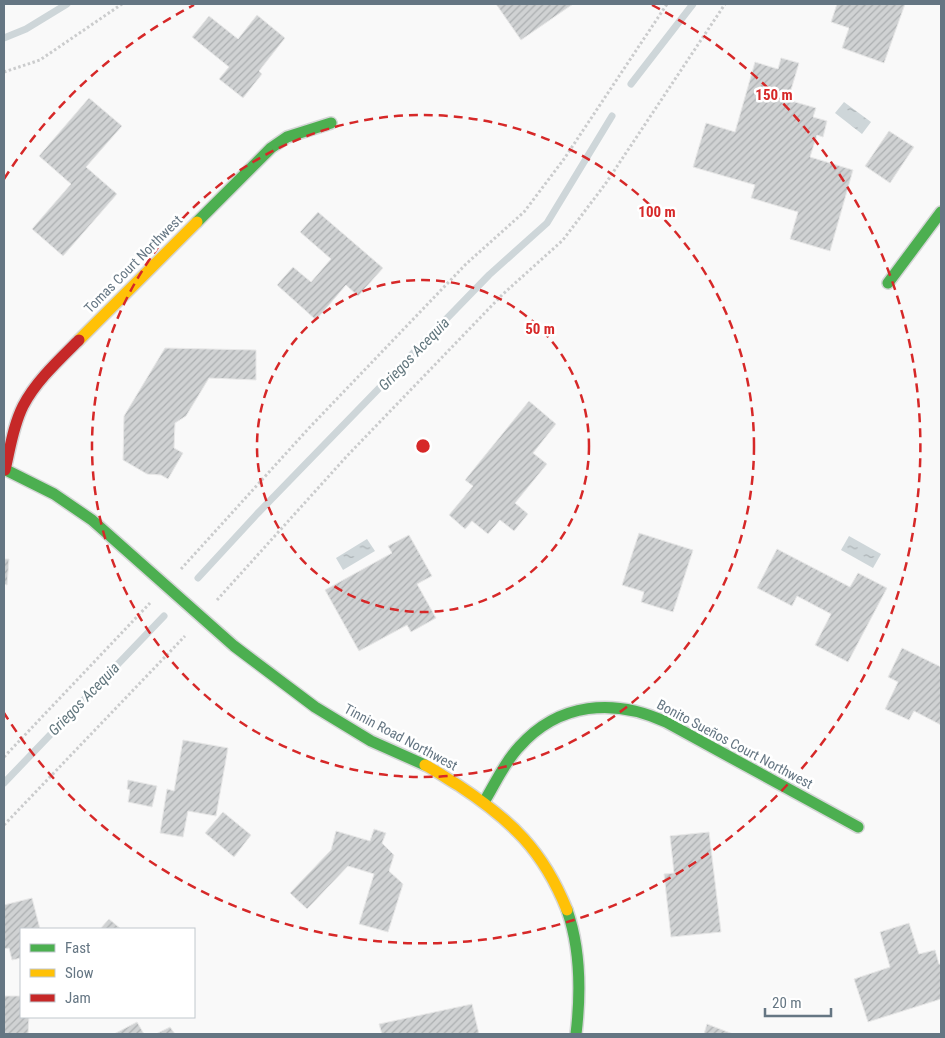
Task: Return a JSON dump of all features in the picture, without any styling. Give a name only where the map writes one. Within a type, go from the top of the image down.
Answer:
[{"type":"street","name":"Tomas Court Northwest","points":[[4,470],[13,434],[24,406],[42,378],[272,148],[286,138],[330,123]]},
{"type":"street","points":[[888,283],[941,212]]},
{"type":"street","name":"Tinnin Road Northwest","points":[[4,470],[31,481],[83,513],[201,618],[268,673],[308,702],[371,741],[422,762],[484,802],[509,822],[534,849],[562,895],[572,923],[581,981],[580,1014],[576,1034]]},
{"type":"street","name":"Bonito Sueños Court Northwest","points":[[484,802],[519,746],[536,731],[554,719],[568,714],[596,707],[621,708],[644,712],[666,722],[858,827]]},
{"type":"path","points":[[4,72],[40,60],[122,4]]},
{"type":"path","points":[[4,757],[166,586],[308,428],[466,264],[524,212],[564,159],[667,4]]},
{"type":"path","points":[[4,825],[201,618],[353,449],[503,294],[563,240],[606,183],[725,4]]},
{"type":"water","points":[[844,102],[871,122],[862,134],[835,113]]},
{"type":"water","points":[[849,536],[881,554],[873,568],[841,550]]},
{"type":"water","points":[[367,539],[375,551],[343,570],[336,558]]},
{"type":"building","points":[[496,4],[573,4],[521,40]]},
{"type":"building","points":[[837,4],[905,4],[884,63],[842,48],[849,28],[831,22]]},
{"type":"building","points":[[257,15],[285,38],[259,71],[262,74],[243,98],[219,79],[229,67],[192,37],[209,16],[238,39]]},
{"type":"building","points":[[781,58],[799,63],[788,100],[816,108],[813,117],[827,121],[823,137],[817,135],[810,157],[853,170],[830,251],[790,239],[798,212],[751,198],[755,185],[693,167],[706,123],[735,132],[755,62],[778,69]]},
{"type":"building","points":[[89,98],[122,126],[86,167],[117,194],[63,256],[32,229],[71,184],[39,156]]},
{"type":"building","points":[[889,131],[914,147],[890,183],[865,166]]},
{"type":"building","points":[[318,212],[383,268],[358,296],[346,285],[316,320],[277,285],[293,267],[311,282],[331,259],[300,232]]},
{"type":"building","points":[[165,348],[256,350],[256,380],[209,378],[186,416],[175,423],[174,448],[183,453],[168,479],[161,475],[147,474],[123,460],[124,416]]},
{"type":"building","points":[[529,401],[556,424],[533,453],[547,464],[515,503],[528,514],[514,531],[500,520],[488,534],[472,521],[465,529],[449,515],[473,486],[465,480]]},
{"type":"building","points":[[639,533],[693,550],[673,612],[641,602],[644,592],[622,585]]},
{"type":"building","points":[[409,535],[432,576],[417,584],[436,618],[411,632],[407,625],[359,651],[325,590],[392,553],[388,546]]},
{"type":"building","points":[[777,549],[850,587],[858,573],[887,588],[848,662],[815,645],[831,614],[797,596],[792,606],[757,588]]},
{"type":"building","points":[[4,559],[9,559],[7,585],[4,584]]},
{"type":"building","points":[[902,648],[941,667],[941,725],[914,711],[909,720],[885,709],[898,682],[888,677]]},
{"type":"building","points":[[183,740],[228,748],[216,816],[188,811],[183,837],[160,833],[167,789],[174,791]]},
{"type":"building","points":[[128,780],[157,786],[152,807],[128,802],[130,790],[127,789]]},
{"type":"building","points":[[223,812],[251,835],[234,857],[205,833]]},
{"type":"building","points":[[374,829],[386,833],[382,843],[394,855],[389,871],[403,884],[388,932],[359,924],[374,874],[348,866],[307,909],[290,893],[331,850],[336,831],[370,841]]},
{"type":"building","points":[[709,832],[721,932],[671,937],[664,874],[674,873],[670,836]]},
{"type":"building","points":[[32,898],[40,928],[20,928],[20,958],[12,960],[9,948],[4,949],[4,905]]},
{"type":"building","points":[[109,919],[120,928],[101,928]]},
{"type":"building","points":[[909,923],[919,954],[935,950],[939,964],[941,964],[941,999],[868,1022],[854,979],[890,967],[880,932]]},
{"type":"building","points":[[4,996],[20,996],[20,1018],[29,1018],[28,1034],[4,1034]]},
{"type":"building","points":[[472,1004],[479,1034],[382,1034],[379,1024]]},
{"type":"building","points":[[137,1022],[144,1034],[114,1034]]},
{"type":"building","points":[[707,1024],[733,1034],[704,1034]]},
{"type":"building","points":[[170,1027],[175,1034],[156,1034]]},
{"type":"waterway","points":[[4,38],[26,29],[67,4]]},
{"type":"waterway","name":"Griegos Acequia","points":[[631,84],[693,4]]},
{"type":"waterway","name":"Griegos Acequia","points":[[198,578],[257,514],[489,275],[547,223],[612,116]]},
{"type":"waterway","name":"Griegos Acequia","points":[[4,783],[164,616]]},
{"type":"traffic: fast","points":[[197,222],[271,148],[287,137],[331,123]]},
{"type":"traffic: fast","points":[[888,283],[941,212]]},
{"type":"traffic: fast","points":[[4,469],[54,494],[92,520],[234,646],[315,707],[371,741],[425,765]]},
{"type":"traffic: fast","points":[[484,802],[509,760],[519,747],[535,732],[569,713],[607,707],[627,709],[666,722],[858,827]]},
{"type":"traffic: fast","points":[[567,910],[575,940],[579,971],[579,1003],[576,1034]]},
{"type":"traffic: slow","points":[[79,340],[197,222]]},
{"type":"traffic: slow","points":[[425,765],[477,798],[523,838],[547,870],[567,910]]},
{"type":"traffic: jam","points":[[5,470],[14,430],[28,397],[41,379],[79,340]]}]
